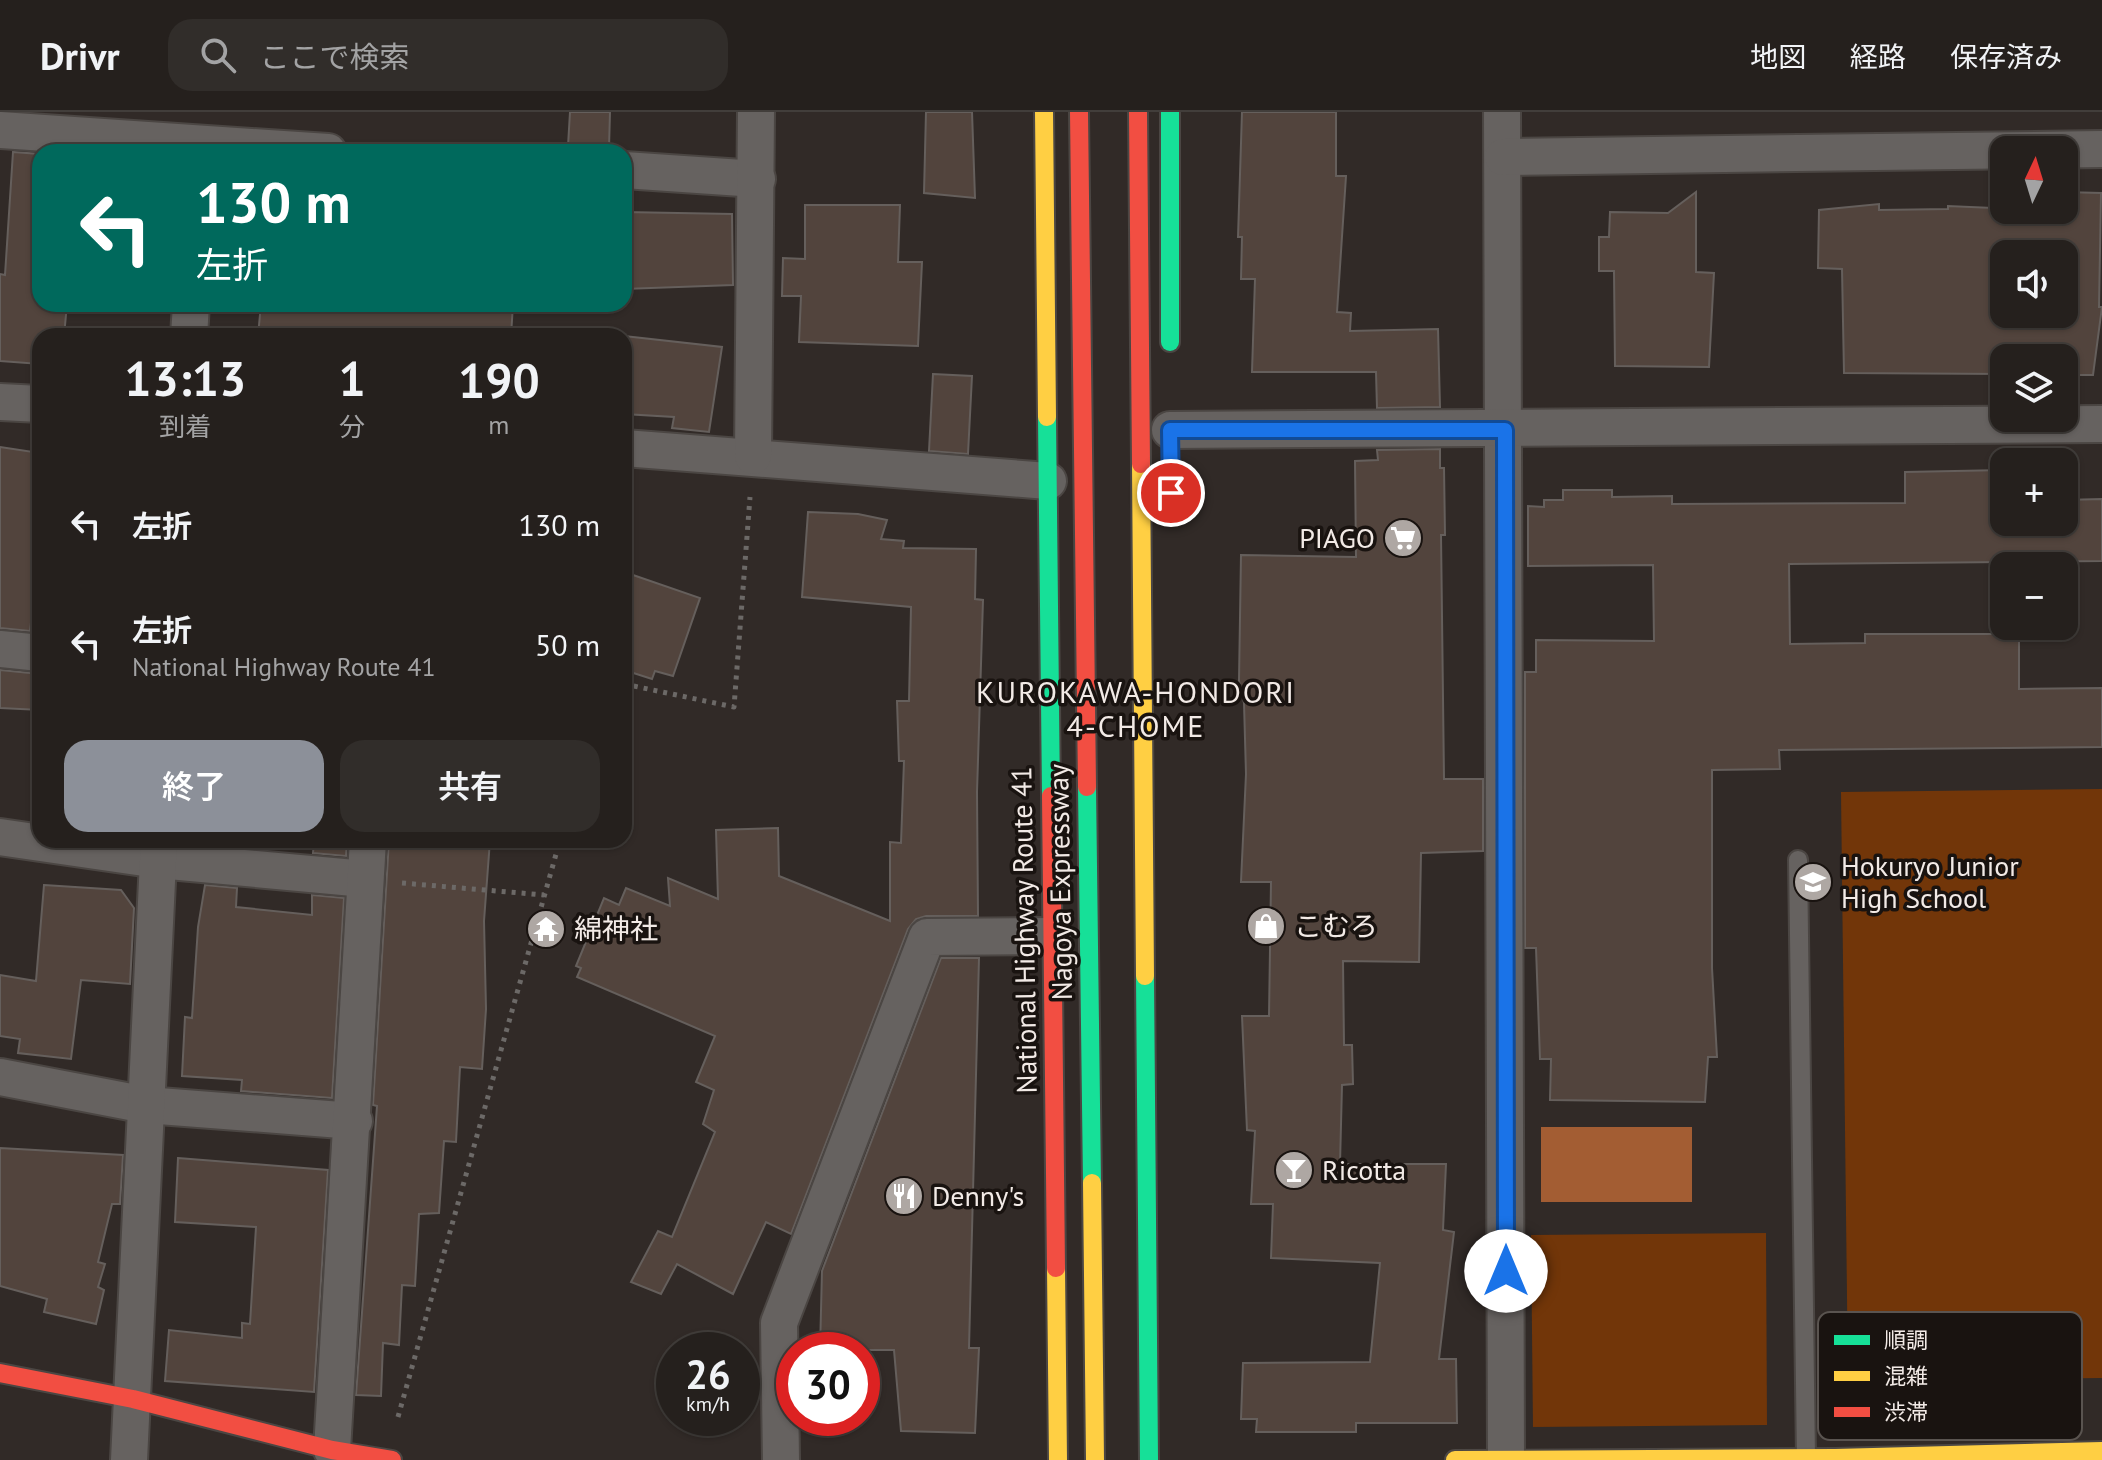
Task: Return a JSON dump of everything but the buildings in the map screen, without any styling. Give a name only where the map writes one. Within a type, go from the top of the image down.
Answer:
[{"type":"main road","name":"National Highway Route 41","points":[[1044,112],[1058,1460]]},
{"type":"main road","name":"Nagoya Expressway","points":[[1079,112],[1095,1460]]},
{"type":"main road","points":[[1138,112],[1149,1460]]},
{"type":"main road","points":[[1170,112],[1170,367]]},
{"type":"main road","points":[[0,1373],[133,1399],[332,1450],[389,1459]]},
{"type":"main road","points":[[1455,1460],[1825,1459],[2102,1451]]},
{"type":"street","points":[[753,456],[756,112]]},
{"type":"street","points":[[1502,112],[1506,1459]]},
{"type":"street","points":[[0,130],[203,136],[266,144]]},
{"type":"street","points":[[1503,157],[2102,149]]},
{"type":"street","points":[[632,171],[757,179]]},
{"type":"street","points":[[0,402],[32,404]]},
{"type":"street","points":[[1170,430],[2102,424]]},
{"type":"street","points":[[632,448],[1048,481]]},
{"type":"street","points":[[0,649],[32,652]]},
{"type":"street","points":[[0,837],[32,840]]},
{"type":"street","points":[[135,848],[365,879]]},
{"type":"street","points":[[332,1450],[354,1121],[367,848]]},
{"type":"street","points":[[129,1460],[159,850]]},
{"type":"street","points":[[781,1460],[779,1323],[927,937],[1052,936]]},
{"type":"street","points":[[0,1077],[146,1105],[354,1121]]},
{"type":"lane","points":[[1798,860],[1818,1312]]},
{"type":"path","points":[[632,686],[734,707],[753,456]]},
{"type":"path","points":[[389,1459],[558,848]]},
{"type":"path","points":[[365,879],[544,895]]},
{"type":"shaded area","points":[[2102,789],[2102,1378],[2082,1378],[2082,1312],[1847,1312],[1841,792]]},
{"type":"shaded area","points":[[1541,1127],[1692,1127],[1692,1202],[1541,1202]]},
{"type":"shaded area","points":[[1766,1233],[1767,1425],[1533,1427],[1531,1235]]},
{"type":"traffic: fast","points":[[1170,112],[1170,342]]},
{"type":"traffic: fast","points":[[1047,417],[1051,796]]},
{"type":"traffic: fast","points":[[1087,787],[1092,1183]]},
{"type":"traffic: fast","points":[[1145,976],[1149,1460]]},
{"type":"traffic: slow","points":[[1044,112],[1047,417]]},
{"type":"traffic: slow","points":[[1141,464],[1145,976]]},
{"type":"traffic: slow","points":[[1092,1183],[1095,1460]]},
{"type":"traffic: slow","points":[[1056,1268],[1058,1460]]},
{"type":"traffic: slow","points":[[1455,1460],[1835,1458],[2102,1451]]},
{"type":"traffic: jam","points":[[1079,112],[1087,787]]},
{"type":"traffic: jam","points":[[1138,112],[1141,464]]},
{"type":"traffic: jam","points":[[1051,796],[1056,1268]]},
{"type":"traffic: jam","points":[[0,1373],[133,1399],[332,1450],[392,1460]]},
{"type":"place","name":"PIAGO","points":[[1403,538]]},
{"type":"place","name":"Hokuryo Junior High School","points":[[1813,882]]},
{"type":"place","name":"こむろ","points":[[1266,926]]},
{"type":"place","name":"綿神社","points":[[546,929]]},
{"type":"place","name":"Ricotta","points":[[1294,1170]]},
{"type":"place","name":"Denny's","points":[[904,1196]]},
{"type":"district","name":"KUROKAWA-HONDORI 4-CHOME","points":[[1136,710]]},
{"type":"route","points":[[1171,493],[1170,430],[1505,430],[1506,1271]]}]
